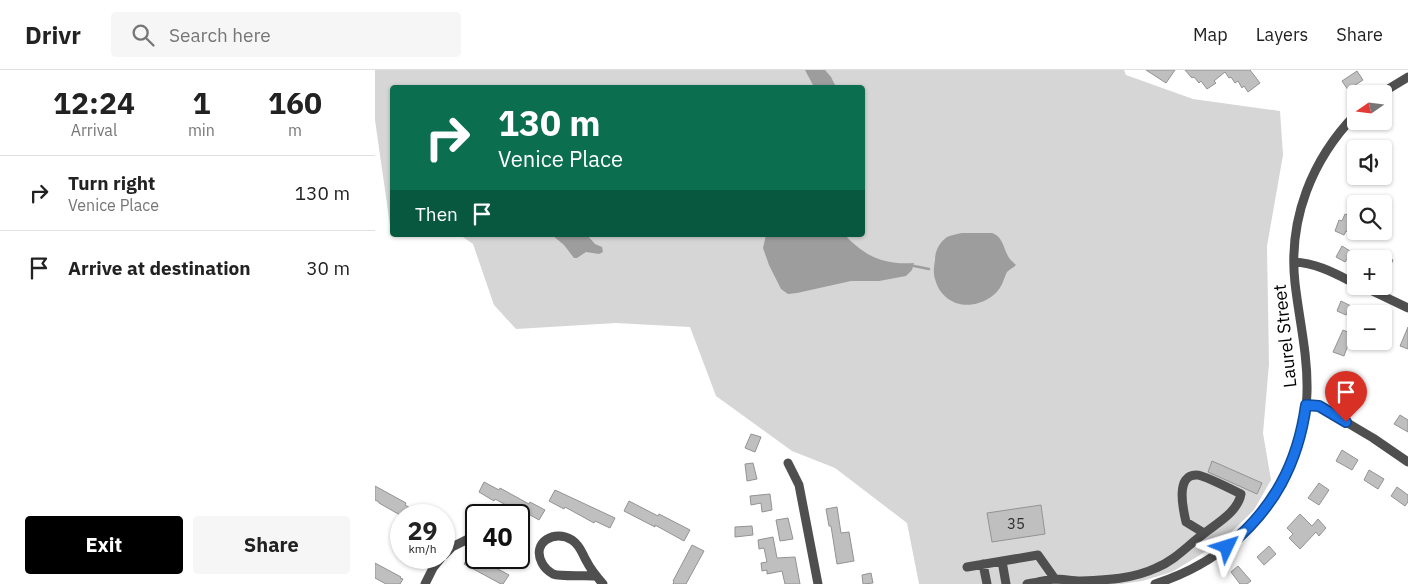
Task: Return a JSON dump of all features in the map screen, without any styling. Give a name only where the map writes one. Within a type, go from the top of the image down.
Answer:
[{"type":"street","points":[[1393,86],[1408,77]]},
{"type":"street","name":"Laurel Street","points":[[1155,584],[1202,564],[1227,547],[1248,529],[1276,494],[1296,450],[1302,430],[1306,405],[1306,366],[1295,282],[1294,262],[1297,229],[1305,195],[1314,173],[1325,153],[1347,124]]},
{"type":"street","points":[[1294,262],[1307,262],[1347,280]]},
{"type":"street","points":[[1381,295],[1408,308]]},
{"type":"street","points":[[1306,405],[1319,406],[1373,438],[1408,462]]},
{"type":"street","points":[[788,463],[799,485],[818,584]]},
{"type":"street","points":[[1027,584],[1055,579],[1080,581],[1114,579],[1143,574],[1171,561],[1234,510],[1240,500],[1241,494],[1198,474],[1189,476],[1182,487],[1183,507],[1186,522],[1204,533]]},
{"type":"street","points":[[595,576],[553,574],[545,568],[539,557],[541,544],[545,540],[554,537],[560,536],[571,539],[580,548],[595,576],[603,584]]},
{"type":"street","points":[[967,567],[1038,555],[1055,579]]},
{"type":"street","points":[[1002,561],[1006,584]]},
{"type":"street","points":[[983,564],[987,584]]},
{"type":"street","points":[[425,584],[432,569]]},
{"type":"shaded area","points":[[375,70],[1124,70],[1126,75],[1193,99],[1280,111],[1283,155],[1267,246],[1269,364],[1263,433],[1271,480],[1254,510],[1221,542],[1172,572],[1142,581],[1121,584],[919,584],[907,523],[835,468],[792,451],[716,396],[690,327],[616,323],[516,329],[494,305],[473,244],[463,237],[865,237],[865,85],[390,85],[390,225],[375,120]]},
{"type":"shaded area","points":[[805,70],[825,70],[835,85],[813,85]]},
{"type":"shaded area","points":[[962,233],[992,233],[996,235],[1001,240],[1009,258],[1016,265],[1007,272],[999,289],[983,302],[965,305],[950,300],[939,288],[934,277],[935,257],[940,245],[947,237]]},
{"type":"shaded area","points":[[554,237],[589,237],[595,244],[602,247],[603,252],[599,254],[586,252],[574,258],[564,245]]},
{"type":"shaded area","points":[[766,237],[847,237],[860,249],[876,258],[894,263],[914,263],[912,270],[906,276],[879,281],[851,281],[788,294],[781,289],[763,248]]},
{"type":"building","points":[[1146,70],[1175,70],[1166,83]]},
{"type":"building","points":[[1185,70],[1250,70],[1260,83],[1248,92],[1244,86],[1242,88],[1238,81],[1235,83],[1231,77],[1229,78],[1225,72],[1214,81],[1216,83],[1207,89],[1201,81],[1199,83]]},
{"type":"building","points":[[1357,71],[1363,80],[1356,85],[1347,85],[1347,88],[1342,81]]},
{"type":"building","points":[[1345,214],[1347,215],[1347,232],[1344,235],[1335,231],[1339,220],[1342,221]]},
{"type":"building","points":[[1342,246],[1348,250],[1345,262],[1336,257]]},
{"type":"building","points":[[1341,301],[1349,305],[1347,305],[1346,315],[1337,311]]},
{"type":"building","points":[[1408,327],[1408,349],[1400,346]]},
{"type":"building","points":[[1343,330],[1347,332],[1347,348],[1344,356],[1333,352]]},
{"type":"building","points":[[1339,377],[1350,381],[1343,399],[1332,395]]},
{"type":"building","points":[[1400,415],[1408,420],[1408,432],[1394,424]]},
{"type":"building","points":[[751,434],[761,437],[755,452],[745,448]]},
{"type":"building","points":[[1342,450],[1358,460],[1352,470],[1336,461]]},
{"type":"building","points":[[1212,461],[1262,483],[1257,494],[1208,472]]},
{"type":"building","points":[[753,463],[757,479],[747,481],[745,464]]},
{"type":"building","points":[[1369,470],[1384,479],[1378,489],[1364,480]]},
{"type":"building","points":[[484,482],[499,490],[500,488],[529,504],[504,504],[495,499],[494,501],[479,492]]},
{"type":"building","points":[[1319,483],[1329,490],[1319,505],[1308,498]]},
{"type":"building","points":[[375,486],[406,503],[390,504],[390,509],[375,500]]},
{"type":"building","points":[[1397,487],[1408,495],[1408,502],[1405,506],[1391,496]]},
{"type":"building","points":[[555,490],[615,518],[610,528],[595,521],[594,523],[565,507],[564,509],[549,501]]},
{"type":"building","points":[[770,494],[772,510],[762,512],[761,503],[751,505],[750,496]]},
{"type":"building","points":[[629,501],[690,530],[684,541],[624,511]]},
{"type":"building","points":[[530,502],[545,510],[539,520],[530,515]]},
{"type":"building","points":[[1041,505],[1045,534],[992,542],[987,513]]},
{"type":"building","points":[[837,507],[841,533],[849,532],[854,561],[837,564],[831,526],[829,526],[826,509]]},
{"type":"building","points":[[1300,514],[1312,526],[1318,519],[1326,528],[1319,536],[1316,532],[1300,549],[1289,538],[1293,534],[1287,528]]},
{"type":"building","points":[[788,518],[793,539],[780,541],[776,520]]},
{"type":"building","points":[[752,526],[753,535],[735,537],[735,527]]},
{"type":"building","points":[[773,537],[777,558],[795,557],[800,584],[785,584],[782,571],[767,574],[767,570],[762,571],[761,563],[767,562],[764,548],[759,549],[758,540]]},
{"type":"building","points":[[692,545],[704,551],[686,584],[673,584],[673,581]]},
{"type":"building","points":[[1269,546],[1276,554],[1264,565],[1257,557]]},
{"type":"building","points":[[375,563],[401,577],[403,579],[400,584],[386,584],[375,578]]},
{"type":"building","points":[[1238,566],[1251,581],[1247,584],[1240,584],[1231,572]]},
{"type":"building","points":[[473,569],[498,569],[509,575],[501,584]]},
{"type":"building","points":[[871,573],[873,583],[863,584],[862,575]]},
{"type":"waterway","points":[[914,266],[929,269]]},
{"type":"route","points":[[1227,547],[1248,529],[1276,494],[1290,467],[1296,450],[1302,430],[1306,405],[1319,406],[1346,422]]}]
